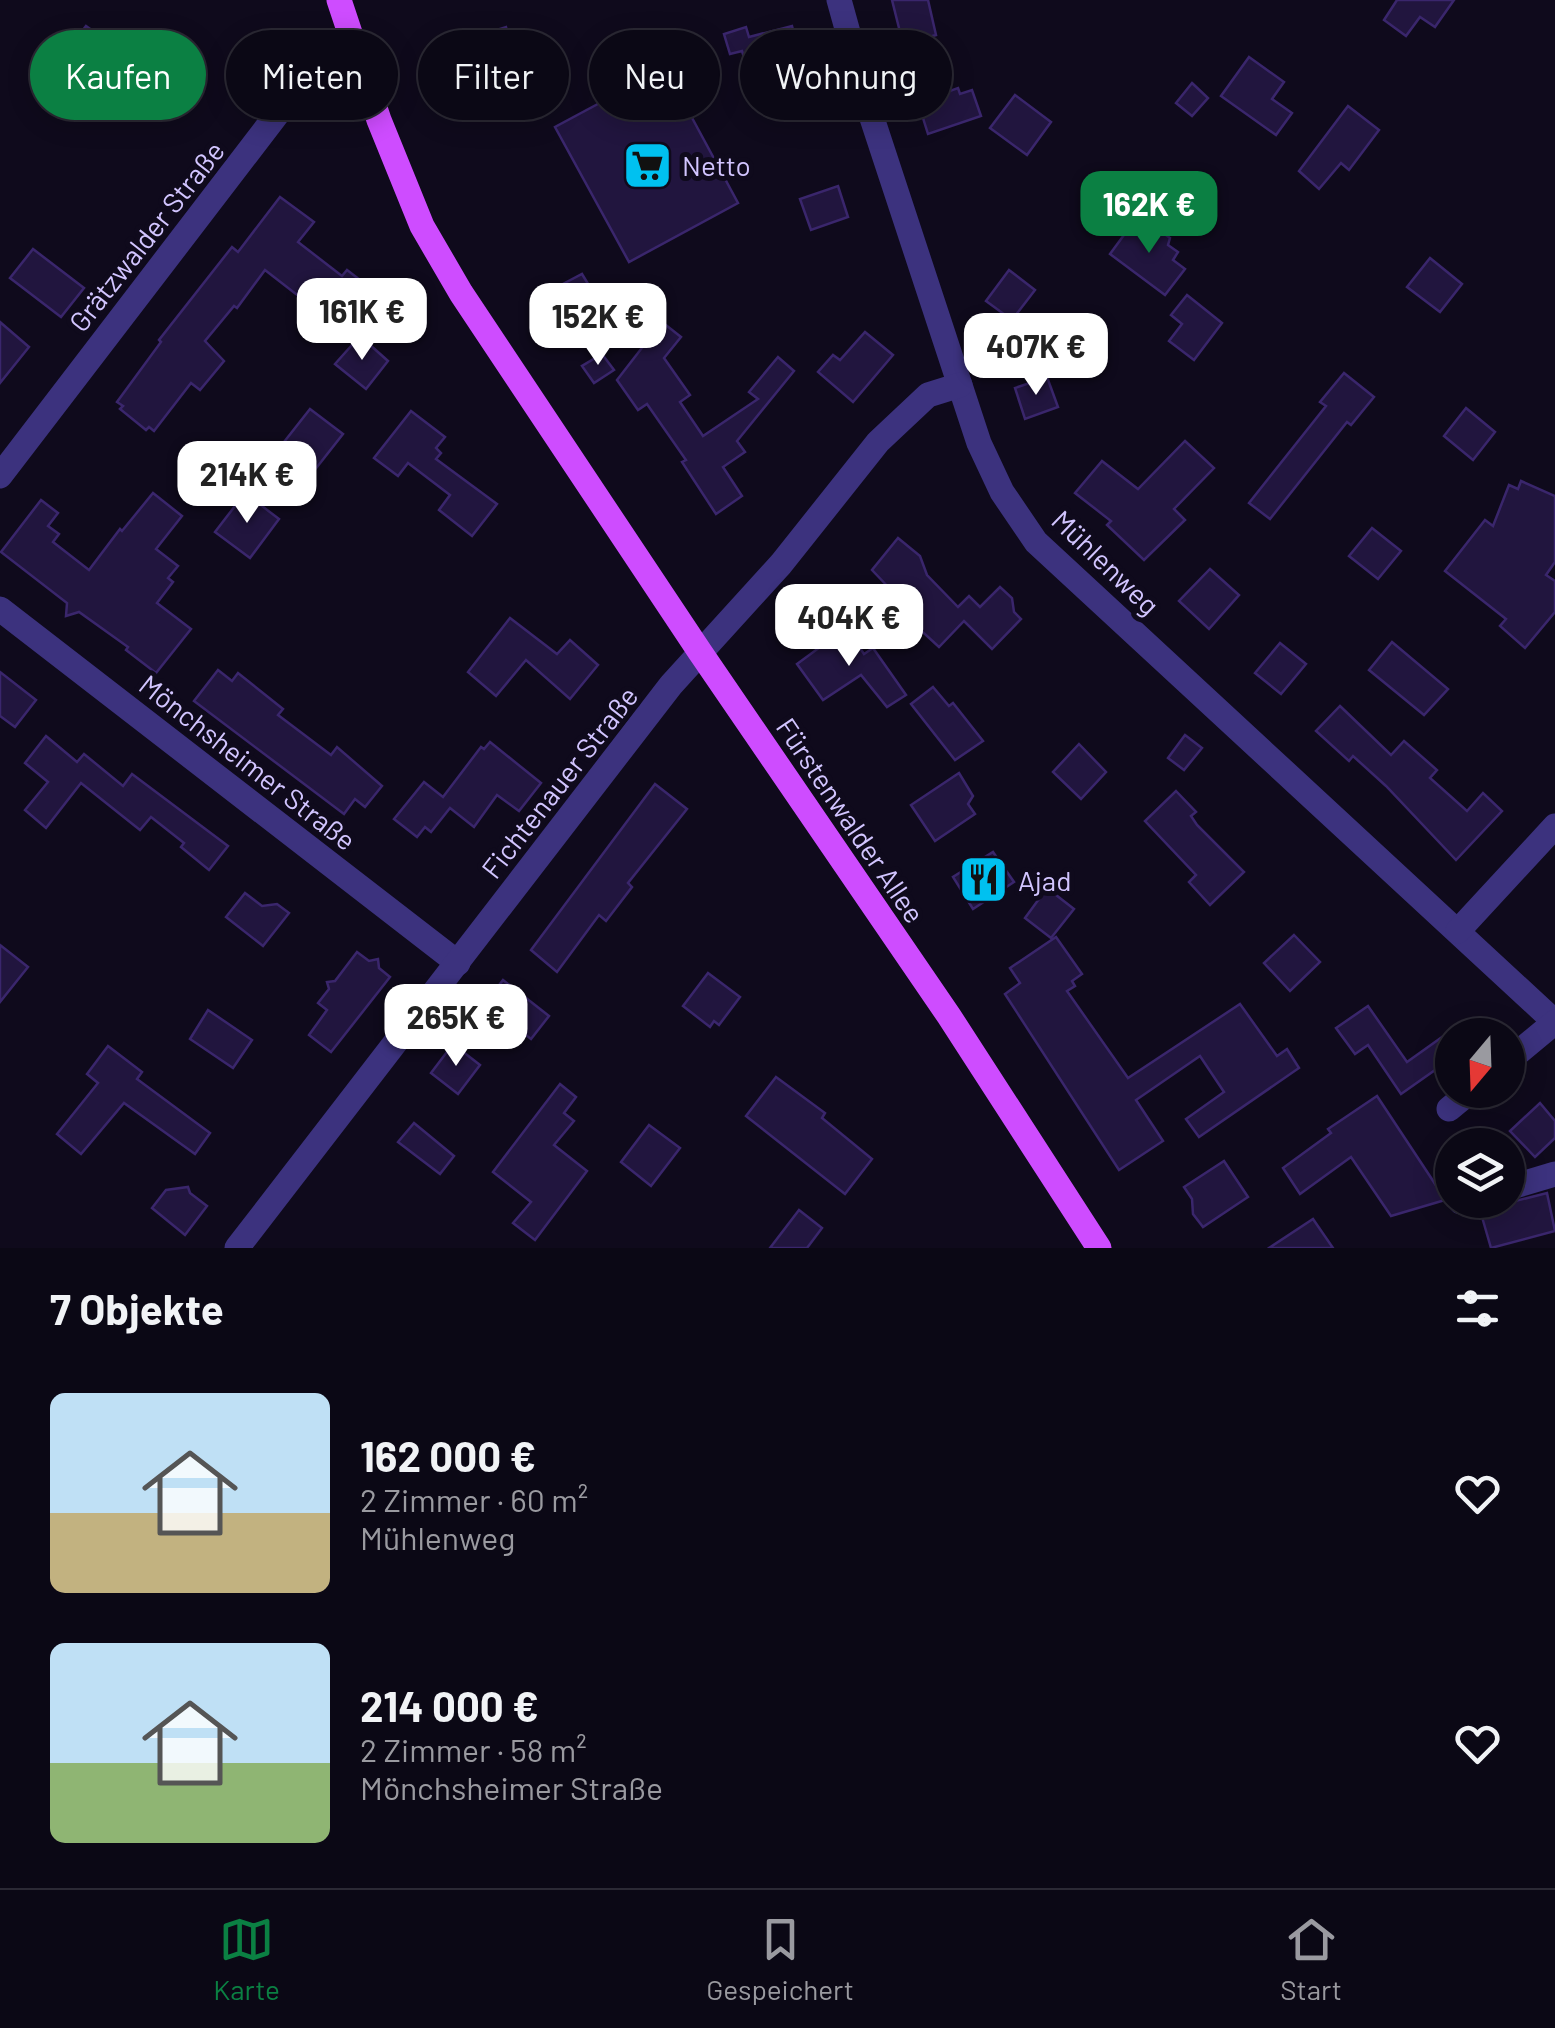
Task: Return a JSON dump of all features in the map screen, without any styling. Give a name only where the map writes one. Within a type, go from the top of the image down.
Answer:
[{"type":"main road","name":"Fürstenwalder Allee","points":[[339,0],[348,30]]},
{"type":"main road","name":"Fürstenwalder Allee","points":[[381,120],[422,226],[462,293],[700,652],[949,1016],[1100,1248]]},
{"type":"street","name":"Mühlenweg","points":[[839,0],[871,115],[979,443],[1002,492],[1036,542],[1555,1022]]},
{"type":"street","name":"Grätzwalder Straße","points":[[0,476],[273,120]]},
{"type":"street","name":"Fichtenauer Straße","points":[[237,1248],[700,652],[781,564],[878,442],[928,395],[960,384]]},
{"type":"street","name":"Mönchsheimer Straße","points":[[0,608],[458,963]]},
{"type":"street","points":[[1458,932],[1555,826]]},
{"type":"street","points":[[1525,1047],[1555,1022]]},
{"type":"street","points":[[1525,1183],[1555,1174]]},
{"type":"building","points":[[892,0],[928,0],[935,30],[900,30]]},
{"type":"building","points":[[1397,0],[1454,0],[1435,27],[1420,17],[1406,36],[1384,20]]},
{"type":"building","points":[[746,27],[747,30],[740,30],[740,52],[730,54],[724,34]]},
{"type":"building","points":[[1249,57],[1284,82],[1272,99],[1292,113],[1276,135],[1221,96]]},
{"type":"building","points":[[1192,83],[1208,98],[1192,116],[1176,103]]},
{"type":"building","points":[[958,88],[960,94],[972,90],[981,116],[928,134],[924,120],[952,120],[952,90]]},
{"type":"building","points":[[1015,95],[1051,122],[1027,155],[990,128]]},
{"type":"building","points":[[1348,106],[1379,130],[1349,170],[1341,163],[1319,189],[1299,171]]},
{"type":"building","name":"Netto","points":[[589,109],[589,120],[693,120],[738,203],[629,262],[555,127]]},
{"type":"building","points":[[838,186],[848,217],[811,230],[800,199]]},
{"type":"building","points":[[280,197],[314,222],[298,242],[342,276],[347,270],[364,283],[360,289],[367,295],[341,329],[265,270],[237,308],[234,306],[205,341],[224,361],[200,390],[191,383],[154,431],[149,427],[146,430],[117,402],[159,340],[232,247],[238,252]]},
{"type":"building","points":[[1135,220],[1145,227],[1152,225],[1170,238],[1168,245],[1178,252],[1173,260],[1185,269],[1165,295],[1110,254]]},
{"type":"building","points":[[33,249],[84,288],[61,317],[10,278]]},
{"type":"building","points":[[1430,258],[1462,284],[1440,312],[1407,287]]},
{"type":"building","points":[[1009,270],[1035,290],[1012,320],[986,301]]},
{"type":"building","points":[[582,274],[593,292],[574,303],[563,284]]},
{"type":"building","points":[[1187,295],[1222,323],[1194,360],[1169,341],[1182,324],[1171,315]]},
{"type":"building","points":[[0,322],[29,347],[0,383]]},
{"type":"building","points":[[662,322],[681,337],[664,358],[690,395],[680,402],[703,436],[758,399],[749,392],[778,357],[794,371],[737,441],[745,452],[723,467],[742,496],[716,514],[682,462],[686,460],[647,404],[638,410],[617,380]]},
{"type":"building","points":[[865,332],[893,355],[853,402],[818,372],[833,355],[840,360]]},
{"type":"building","points":[[360,336],[388,361],[366,389],[335,364]]},
{"type":"building","points":[[602,354],[614,370],[594,383],[582,366]]},
{"type":"building","points":[[1344,373],[1374,397],[1351,425],[1347,422],[1270,519],[1249,503],[1326,406],[1320,402]]},
{"type":"building","points":[[1047,377],[1058,407],[1025,419],[1015,388]]},
{"type":"building","points":[[1466,408],[1495,432],[1473,460],[1444,436]]},
{"type":"building","points":[[310,409],[343,434],[306,481],[273,456]]},
{"type":"building","points":[[411,411],[445,437],[436,448],[441,453],[436,459],[497,504],[472,536],[439,510],[450,495],[408,463],[398,476],[374,458]]},
{"type":"building","points":[[1185,441],[1214,468],[1174,509],[1185,520],[1144,560],[1107,525],[1111,521],[1075,493],[1102,461],[1138,489]]},
{"type":"building","points":[[1521,481],[1555,496],[1555,562],[1546,575],[1555,581],[1555,612],[1525,648],[1500,626],[1506,619],[1445,571],[1485,520],[1493,526],[1509,485],[1518,489]]},
{"type":"building","points":[[153,493],[182,516],[156,549],[178,566],[168,578],[173,582],[157,603],[191,629],[156,673],[79,612],[66,616],[67,603],[1,552],[41,500],[58,513],[48,526],[59,534],[53,542],[89,570]]},
{"type":"building","points":[[245,493],[279,519],[250,558],[215,532]]},
{"type":"building","points":[[1372,528],[1401,551],[1378,579],[1349,556]]},
{"type":"building","points":[[898,538],[920,556],[927,575],[958,607],[969,596],[980,607],[1000,587],[1012,598],[1014,612],[1021,619],[992,649],[964,621],[939,647],[902,613],[898,618],[881,604],[892,591],[872,570]]},
{"type":"building","points":[[1210,569],[1239,595],[1209,629],[1179,601]]},
{"type":"building","points":[[510,618],[557,654],[570,640],[598,665],[570,699],[526,660],[496,696],[468,672]]},
{"type":"building","points":[[846,628],[864,654],[873,648],[906,695],[887,707],[861,675],[823,700],[797,664]]},
{"type":"building","points":[[1392,642],[1448,689],[1424,715],[1369,670]]},
{"type":"building","points":[[1280,643],[1306,664],[1281,694],[1255,673]]},
{"type":"building","points":[[218,670],[232,681],[238,673],[283,709],[278,715],[331,755],[337,747],[382,786],[365,807],[355,799],[344,814],[194,701]]},
{"type":"building","points":[[0,672],[36,700],[15,727],[0,716]]},
{"type":"building","points":[[933,687],[949,706],[953,703],[983,741],[955,760],[911,704]]},
{"type":"building","points":[[1340,706],[1391,755],[1404,741],[1437,770],[1430,778],[1467,811],[1483,793],[1502,811],[1456,860],[1386,786],[1353,756],[1349,761],[1316,731]]},
{"type":"building","points":[[1185,735],[1202,748],[1184,770],[1168,758]]},
{"type":"building","points":[[46,736],[77,762],[84,754],[123,786],[132,774],[228,846],[209,870],[181,847],[184,843],[151,817],[140,830],[81,783],[46,828],[25,810],[48,782],[25,763]]},
{"type":"building","points":[[490,742],[541,783],[519,811],[497,795],[474,827],[450,808],[431,832],[425,827],[417,837],[394,819],[424,782],[443,797],[481,747],[484,749]]},
{"type":"building","points":[[1079,744],[1106,772],[1081,799],[1053,772]]},
{"type":"building","points":[[959,773],[973,796],[968,804],[975,814],[935,841],[911,805]]},
{"type":"building","points":[[655,784],[687,809],[628,883],[632,887],[606,921],[599,915],[557,972],[531,950]]},
{"type":"building","points":[[1176,791],[1196,812],[1191,816],[1197,825],[1244,872],[1210,905],[1189,882],[1196,875],[1145,821]]},
{"type":"building","name":"Ajad","points":[[993,852],[1014,882],[973,909],[953,877]]},
{"type":"building","points":[[1047,888],[1074,909],[1051,938],[1025,918]]},
{"type":"building","points":[[245,893],[262,906],[277,904],[289,913],[263,946],[226,917]]},
{"type":"building","points":[[1294,935],[1320,962],[1290,991],[1264,963]]},
{"type":"building","points":[[1056,937],[1082,974],[1067,991],[1128,1078],[1240,1004],[1277,1056],[1287,1049],[1299,1068],[1199,1137],[1186,1119],[1224,1092],[1200,1056],[1136,1100],[1163,1141],[1119,1170],[1005,994],[1020,983],[1010,968]]},
{"type":"building","points":[[0,945],[28,967],[0,1002]]},
{"type":"building","points":[[357,952],[369,961],[378,959],[379,968],[390,977],[331,1052],[309,1035],[327,1010],[318,1003],[329,989],[327,982],[335,981]]},
{"type":"building","points":[[708,973],[740,997],[719,1025],[714,1021],[710,1027],[683,1006]]},
{"type":"building","points":[[503,980],[549,1016],[531,1039],[485,1003]]},
{"type":"building","points":[[1368,1006],[1407,1062],[1435,1042],[1435,1070],[1401,1094],[1368,1045],[1355,1054],[1336,1028]]},
{"type":"building","points":[[208,1010],[252,1040],[233,1068],[190,1039]]},
{"type":"building","points":[[453,1044],[480,1065],[458,1094],[431,1073]]},
{"type":"building","points":[[108,1046],[142,1072],[137,1079],[210,1133],[195,1154],[124,1103],[81,1154],[57,1134],[98,1083],[87,1074]]},
{"type":"building","points":[[776,1077],[825,1113],[822,1118],[872,1159],[845,1194],[746,1116]]},
{"type":"building","points":[[560,1084],[576,1097],[564,1113],[574,1121],[554,1145],[587,1171],[535,1240],[513,1223],[531,1202],[493,1172]]},
{"type":"building","points":[[1377,1096],[1435,1185],[1435,1203],[1391,1216],[1351,1157],[1300,1194],[1283,1168],[1331,1133],[1328,1129]]},
{"type":"building","points":[[1540,1103],[1555,1121],[1555,1138],[1535,1157],[1525,1147],[1525,1128],[1513,1128]]},
{"type":"building","points":[[414,1123],[454,1156],[440,1174],[398,1142]]},
{"type":"building","points":[[649,1125],[680,1148],[651,1186],[621,1162]]},
{"type":"building","points":[[1224,1161],[1248,1197],[1203,1227],[1193,1214],[1192,1199],[1184,1187]]},
{"type":"building","points":[[188,1187],[207,1206],[185,1235],[152,1208],[166,1190]]},
{"type":"building","points":[[1547,1193],[1555,1231],[1491,1248],[1482,1218],[1525,1218],[1525,1199]]},
{"type":"building","points":[[799,1210],[822,1228],[807,1248],[770,1248]]},
{"type":"building","points":[[1313,1219],[1333,1248],[1269,1248]]},
{"type":"place","name":"Netto","points":[[647,165]]},
{"type":"place","name":"Ajad","points":[[983,880]]}]
